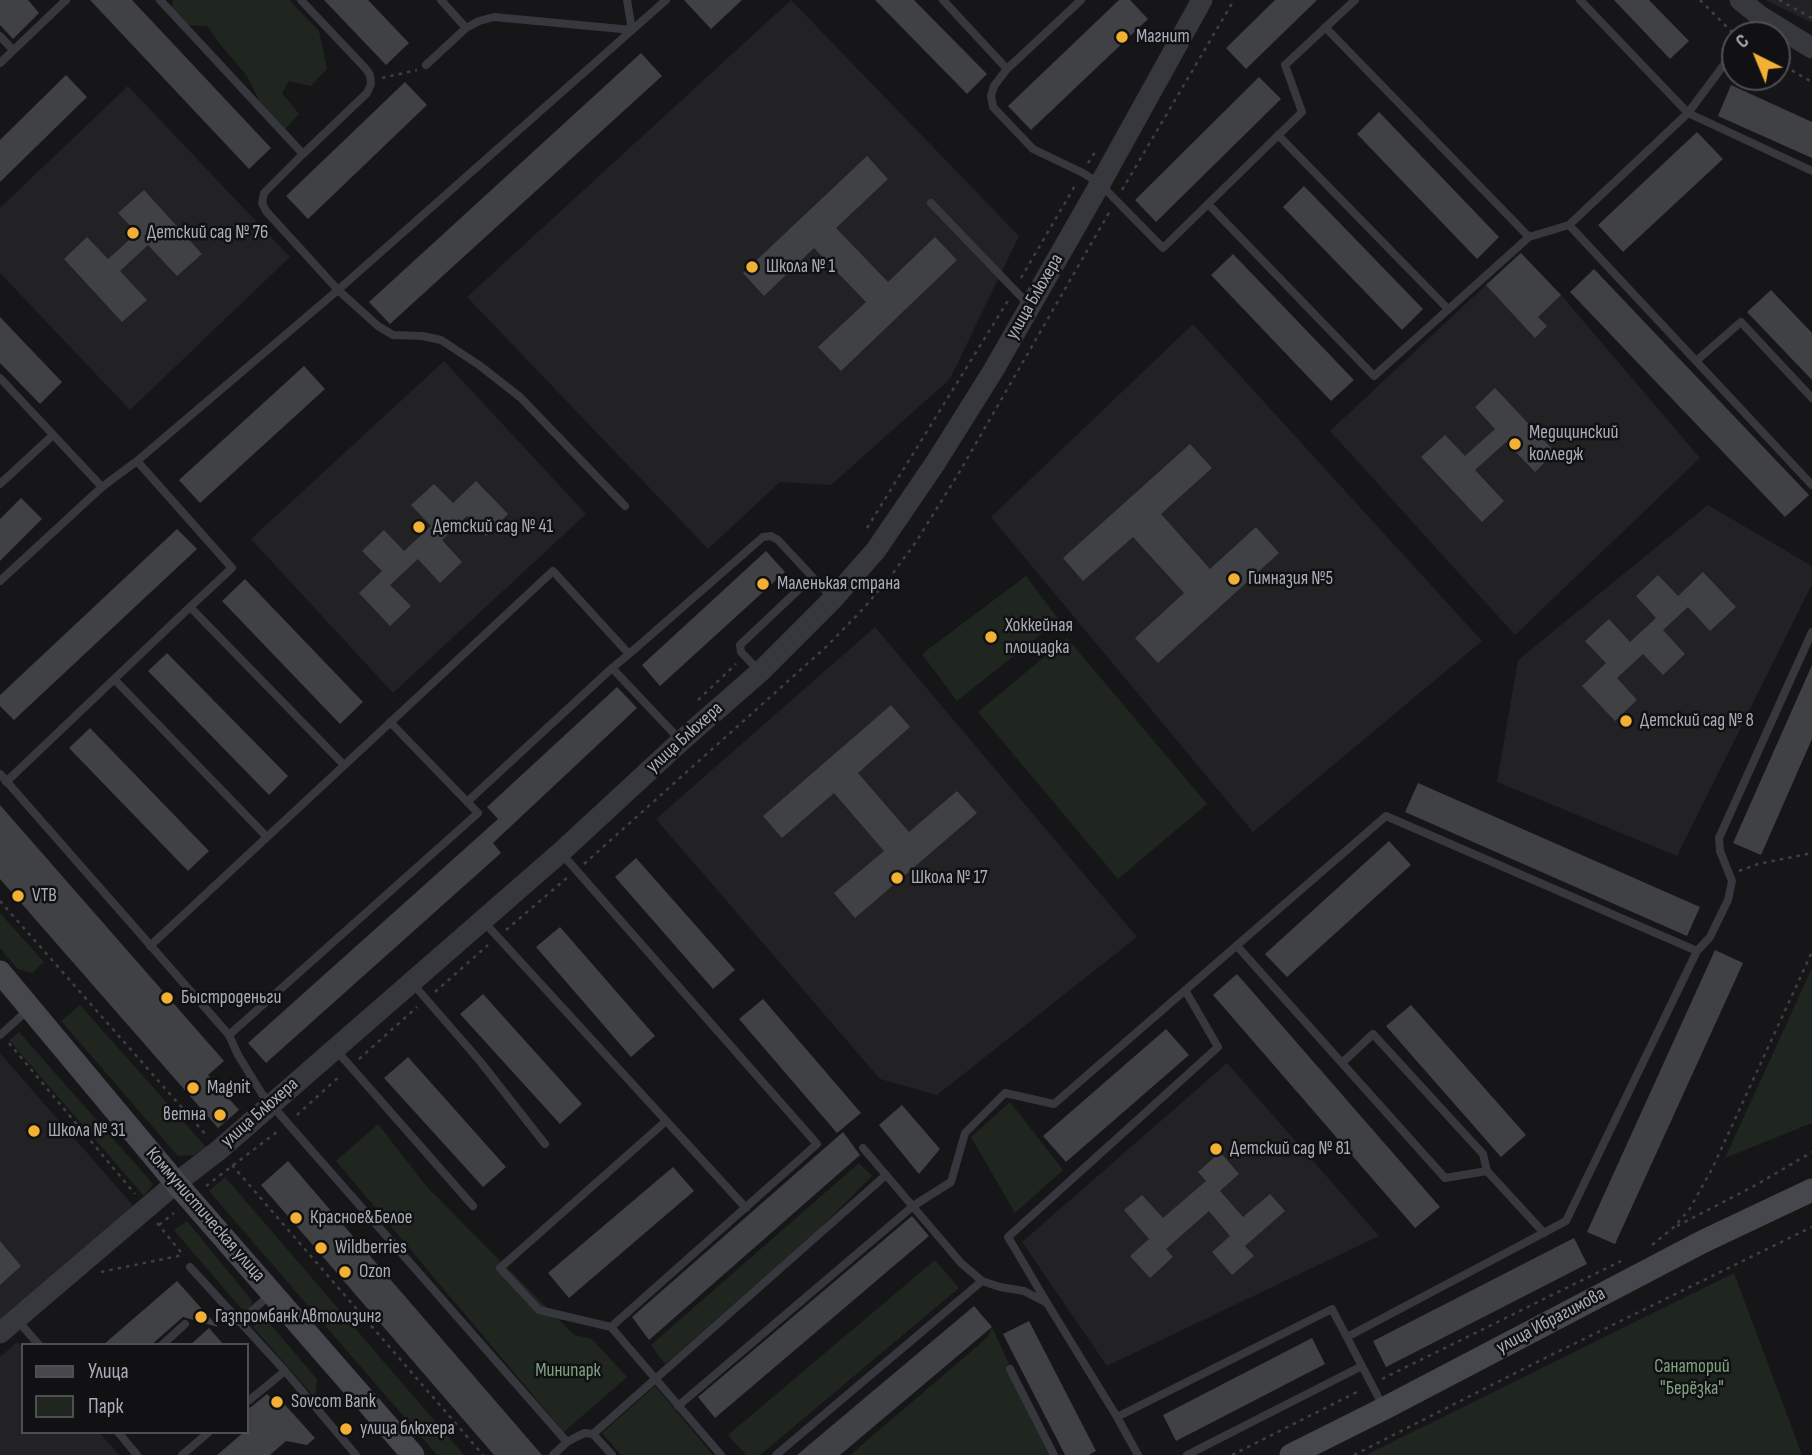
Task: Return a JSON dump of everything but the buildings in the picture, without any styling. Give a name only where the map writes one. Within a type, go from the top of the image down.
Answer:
[{"type":"main road","name":"Коммунистическая улица","points":[[0,972],[176,1183],[414,1455]]},
{"type":"main road","name":"улица Ибрагимова","points":[[1291,1455],[1704,1241],[1812,1190]]},
{"type":"street","points":[[1740,0],[1760,16],[1812,48]]},
{"type":"street","name":"улица Блюхера","points":[[0,1333],[176,1183],[219,1150],[334,1047],[561,852],[760,672],[833,599],[876,550],[993,371],[1030,306],[1091,179],[1196,4]]},
{"type":"lane","points":[[0,64],[66,0]]},
{"type":"lane","points":[[160,0],[303,154]]},
{"type":"lane","points":[[301,0],[366,69],[371,84],[367,93],[264,192],[262,203],[266,211],[338,290],[377,326],[393,335],[441,340],[478,365],[520,397],[625,506]]},
{"type":"lane","points":[[441,0],[466,28]]},
{"type":"lane","points":[[627,0],[632,30]]},
{"type":"lane","points":[[0,581],[102,487],[137,461],[338,290],[666,0]]},
{"type":"lane","points":[[943,0],[1007,69]]},
{"type":"lane","points":[[1081,0],[1007,69],[990,96],[993,107],[1033,149],[1091,179],[1163,248],[1301,112],[1285,65],[1355,0]]},
{"type":"lane","points":[[1580,0],[1688,113],[1812,171]]},
{"type":"lane","points":[[1756,21],[1760,16]]},
{"type":"lane","points":[[426,65],[466,28],[494,17],[632,30]]},
{"type":"lane","points":[[1325,27],[1529,237]]},
{"type":"lane","points":[[0,36],[13,50]]},
{"type":"lane","points":[[1208,204],[1374,376],[1529,237],[1569,225],[1688,113],[1721,69]]},
{"type":"lane","points":[[1278,135],[1448,309]]},
{"type":"lane","points":[[931,203],[1030,306]]},
{"type":"lane","points":[[1569,225],[1812,485]]},
{"type":"lane","points":[[1696,361],[1741,322],[1812,398]]},
{"type":"lane","points":[[0,378],[102,487]]},
{"type":"lane","points":[[0,484],[53,435]]},
{"type":"lane","points":[[6,782],[232,568],[137,461]]},
{"type":"lane","points":[[467,802],[612,668],[763,537],[771,536],[778,540],[833,599]]},
{"type":"lane","points":[[150,946],[553,571],[629,654]]},
{"type":"lane","points":[[760,672],[744,656],[739,649],[740,645],[812,577]]},
{"type":"lane","points":[[190,607],[344,765]]},
{"type":"lane","points":[[1347,1338],[1566,1222],[1697,951],[1710,937],[1728,900],[1732,881],[1720,851],[1719,838],[1812,632]]},
{"type":"lane","points":[[612,668],[681,741]]},
{"type":"lane","points":[[114,680],[267,837]]},
{"type":"lane","points":[[229,1035],[478,813],[390,722]]},
{"type":"lane","points":[[0,774],[229,1035],[249,1074],[271,1104],[567,1442]]},
{"type":"lane","points":[[678,1406],[913,1206],[951,1182],[965,1133],[1005,1093],[1054,1104],[1387,816],[1697,951]]},
{"type":"lane","points":[[561,852],[817,1144],[611,1327]]},
{"type":"lane","points":[[482,920],[746,1208]]},
{"type":"lane","points":[[1237,946],[1445,1178],[1487,1171]]},
{"type":"lane","points":[[411,981],[479,1060],[545,1144]]},
{"type":"lane","points":[[1138,1455],[1008,1237],[1218,1047],[1185,990]]},
{"type":"lane","points":[[1,1035],[30,1007]]},
{"type":"lane","points":[[1342,1063],[1373,1034],[1483,1154],[1487,1171],[1544,1233]]},
{"type":"lane","points":[[334,1047],[473,1206]]},
{"type":"lane","points":[[666,1121],[500,1268],[539,1310],[611,1327],[721,1455]]},
{"type":"lane","points":[[863,1148],[961,1263],[982,1280],[1000,1287],[1024,1291],[1047,1303]]},
{"type":"lane","points":[[593,1434],[886,1175]]},
{"type":"lane","points":[[190,1266],[356,1455]]},
{"type":"lane","points":[[776,1455],[982,1280]]},
{"type":"lane","points":[[239,1322],[273,1293]]},
{"type":"lane","points":[[1117,1418],[1332,1309],[1385,1408]]},
{"type":"lane","points":[[17,1319],[37,1343]]},
{"type":"lane","points":[[164,1343],[185,1324]]},
{"type":"lane","points":[[1187,1455],[1362,1366]]},
{"type":"lane","points":[[1010,1369],[1054,1455]]},
{"type":"lane","points":[[248,1401],[285,1371]]},
{"type":"lane","points":[[553,1455],[567,1442],[584,1433],[593,1434],[612,1455]]},
{"type":"lane","points":[[120,1434],[138,1455]]},
{"type":"lane","points":[[181,1455],[207,1434]]},
{"type":"path","points":[[1700,0],[1721,21]]},
{"type":"path","points":[[1779,0],[1812,18]]},
{"type":"path","points":[[371,80],[418,70],[426,65]]},
{"type":"path","points":[[1791,70],[1812,82]]},
{"type":"path","points":[[865,531],[1014,290],[1091,179],[1096,150]]},
{"type":"path","points":[[692,705],[744,656]]},
{"type":"path","points":[[1729,875],[1758,864],[1812,853]]},
{"type":"path","points":[[0,901],[210,1140]]},
{"type":"path","points":[[1651,1246],[1689,1210],[1712,1169],[1812,952]]},
{"type":"path","points":[[1,1035],[138,1197]]},
{"type":"path","points":[[1674,1227],[1756,1185],[1812,1152]]},
{"type":"path","points":[[228,1160],[483,1455]]},
{"type":"path","points":[[159,1226],[174,1213]]},
{"type":"path","points":[[155,1220],[190,1266]]},
{"type":"path","points":[[1354,1455],[1812,1227]]},
{"type":"path","points":[[91,1274],[183,1255]]},
{"type":"path","points":[[1232,1455],[1631,1256]]},
{"type":"shaded area","name":"Школа № 1","points":[[791,0],[1019,236],[950,379],[831,485],[780,482],[708,549],[467,297]]},
{"type":"shaded area","points":[[1812,0],[1812,23],[1767,1]]},
{"type":"shaded area","name":"Детский сад № 76","points":[[128,86],[290,257],[130,410],[0,273],[0,208]]},
{"type":"shaded area","name":"Медицинский колледж","points":[[1520,253],[1562,296],[1700,458],[1515,635],[1330,431]]},
{"type":"shaded area","name":"Гимназия №5","points":[[1193,324],[1482,641],[1253,832],[991,517]]},
{"type":"shaded area","name":"Детский сад № 41","points":[[444,361],[586,514],[393,693],[251,539]]},
{"type":"shaded area","name":"Детский сад № 8","points":[[1708,505],[1812,566],[1812,584],[1677,856],[1497,782],[1518,660]]},
{"type":"shaded area","name":"Школа № 17","points":[[875,627],[1137,937],[937,1095],[880,1079],[656,819]]},
{"type":"shaded area","name":"Школа № 31","points":[[0,1053],[136,1209],[0,1325]]},
{"type":"shaded area","name":"Детский сад № 81","points":[[1227,1063],[1379,1236],[1107,1366],[1022,1242]]},
{"type":"shaded area","points":[[17,1342],[21,1346],[21,1434],[101,1434],[119,1455],[0,1455],[0,1357]]},
{"type":"green space","points":[[173,0],[289,0],[319,31],[327,69],[311,86],[289,81],[282,93],[299,114],[285,129],[261,104],[247,76],[207,26],[184,25],[172,9]]},
{"type":"green space","name":"Хоккейная площадка","points":[[1026,576],[1059,620],[957,701],[922,654]]},
{"type":"green space","points":[[1067,638],[1207,804],[1118,879],[978,712]]},
{"type":"green space","points":[[0,913],[44,962],[32,973],[18,969],[0,948]]},
{"type":"green space","points":[[1812,968],[1812,1123],[1725,1158]]},
{"type":"green space","points":[[80,1005],[206,1147],[194,1155],[178,1156],[61,1021]]},
{"type":"green space","points":[[19,1032],[153,1184],[144,1196],[9,1040]]},
{"type":"green space","points":[[1010,1102],[1063,1170],[1015,1213],[971,1137]]},
{"type":"green space","name":"Минипарк","points":[[378,1124],[427,1187],[574,1335],[592,1339],[627,1377],[564,1432],[336,1161]]},
{"type":"green space","points":[[859,1163],[872,1176],[817,1231],[665,1364],[651,1345]]},
{"type":"green space","points":[[225,1177],[464,1455],[437,1455],[209,1191]]},
{"type":"green space","points":[[187,1221],[253,1302],[246,1314],[174,1230]]},
{"type":"green space","points":[[935,1260],[959,1288],[760,1455],[746,1455],[728,1435]]},
{"type":"green space","name":"Санаторий \"Берёзка\"","points":[[1734,1273],[1802,1455],[1366,1455]]},
{"type":"green space","points":[[264,1317],[317,1379],[315,1398],[253,1327]]},
{"type":"green space","points":[[992,1327],[1051,1455],[850,1455],[988,1337]]},
{"type":"green space","points":[[655,1386],[713,1455],[621,1455],[602,1433]]},
{"type":"place","name":"Магнит","points":[[1122,37]]},
{"type":"place","name":"Детский сад № 76","points":[[133,233]]},
{"type":"place","name":"Школа № 1","points":[[752,267]]},
{"type":"place","name":"Медицинский колледж","points":[[1515,444]]},
{"type":"place","name":"Детский сад № 41","points":[[419,527]]},
{"type":"place","name":"Гимназия №5","points":[[1234,579]]},
{"type":"place","name":"Маленькая страна","points":[[763,584]]},
{"type":"place","name":"Хоккейная площадка","points":[[991,637]]},
{"type":"place","name":"Детский сад № 8","points":[[1626,721]]},
{"type":"place","name":"Школа № 17","points":[[897,878]]},
{"type":"place","name":"VTB","points":[[18,896]]},
{"type":"place","name":"Быстроденьги","points":[[167,998]]},
{"type":"place","name":"Magnit","points":[[193,1088]]},
{"type":"place","name":"ветна","points":[[220,1115]]},
{"type":"place","name":"Школа № 31","points":[[34,1131]]},
{"type":"place","name":"Детский сад № 81","points":[[1216,1149]]},
{"type":"place","name":"Красное&Белое","points":[[296,1218]]},
{"type":"place","name":"Wildberries","points":[[321,1248]]},
{"type":"place","name":"Ozon","points":[[345,1272]]},
{"type":"place","name":"Газпромбанк Автолизинг","points":[[201,1317]]},
{"type":"place","name":"Sovcom Bank","points":[[277,1402]]},
{"type":"place","name":"улица блюхера","points":[[346,1429]]}]
